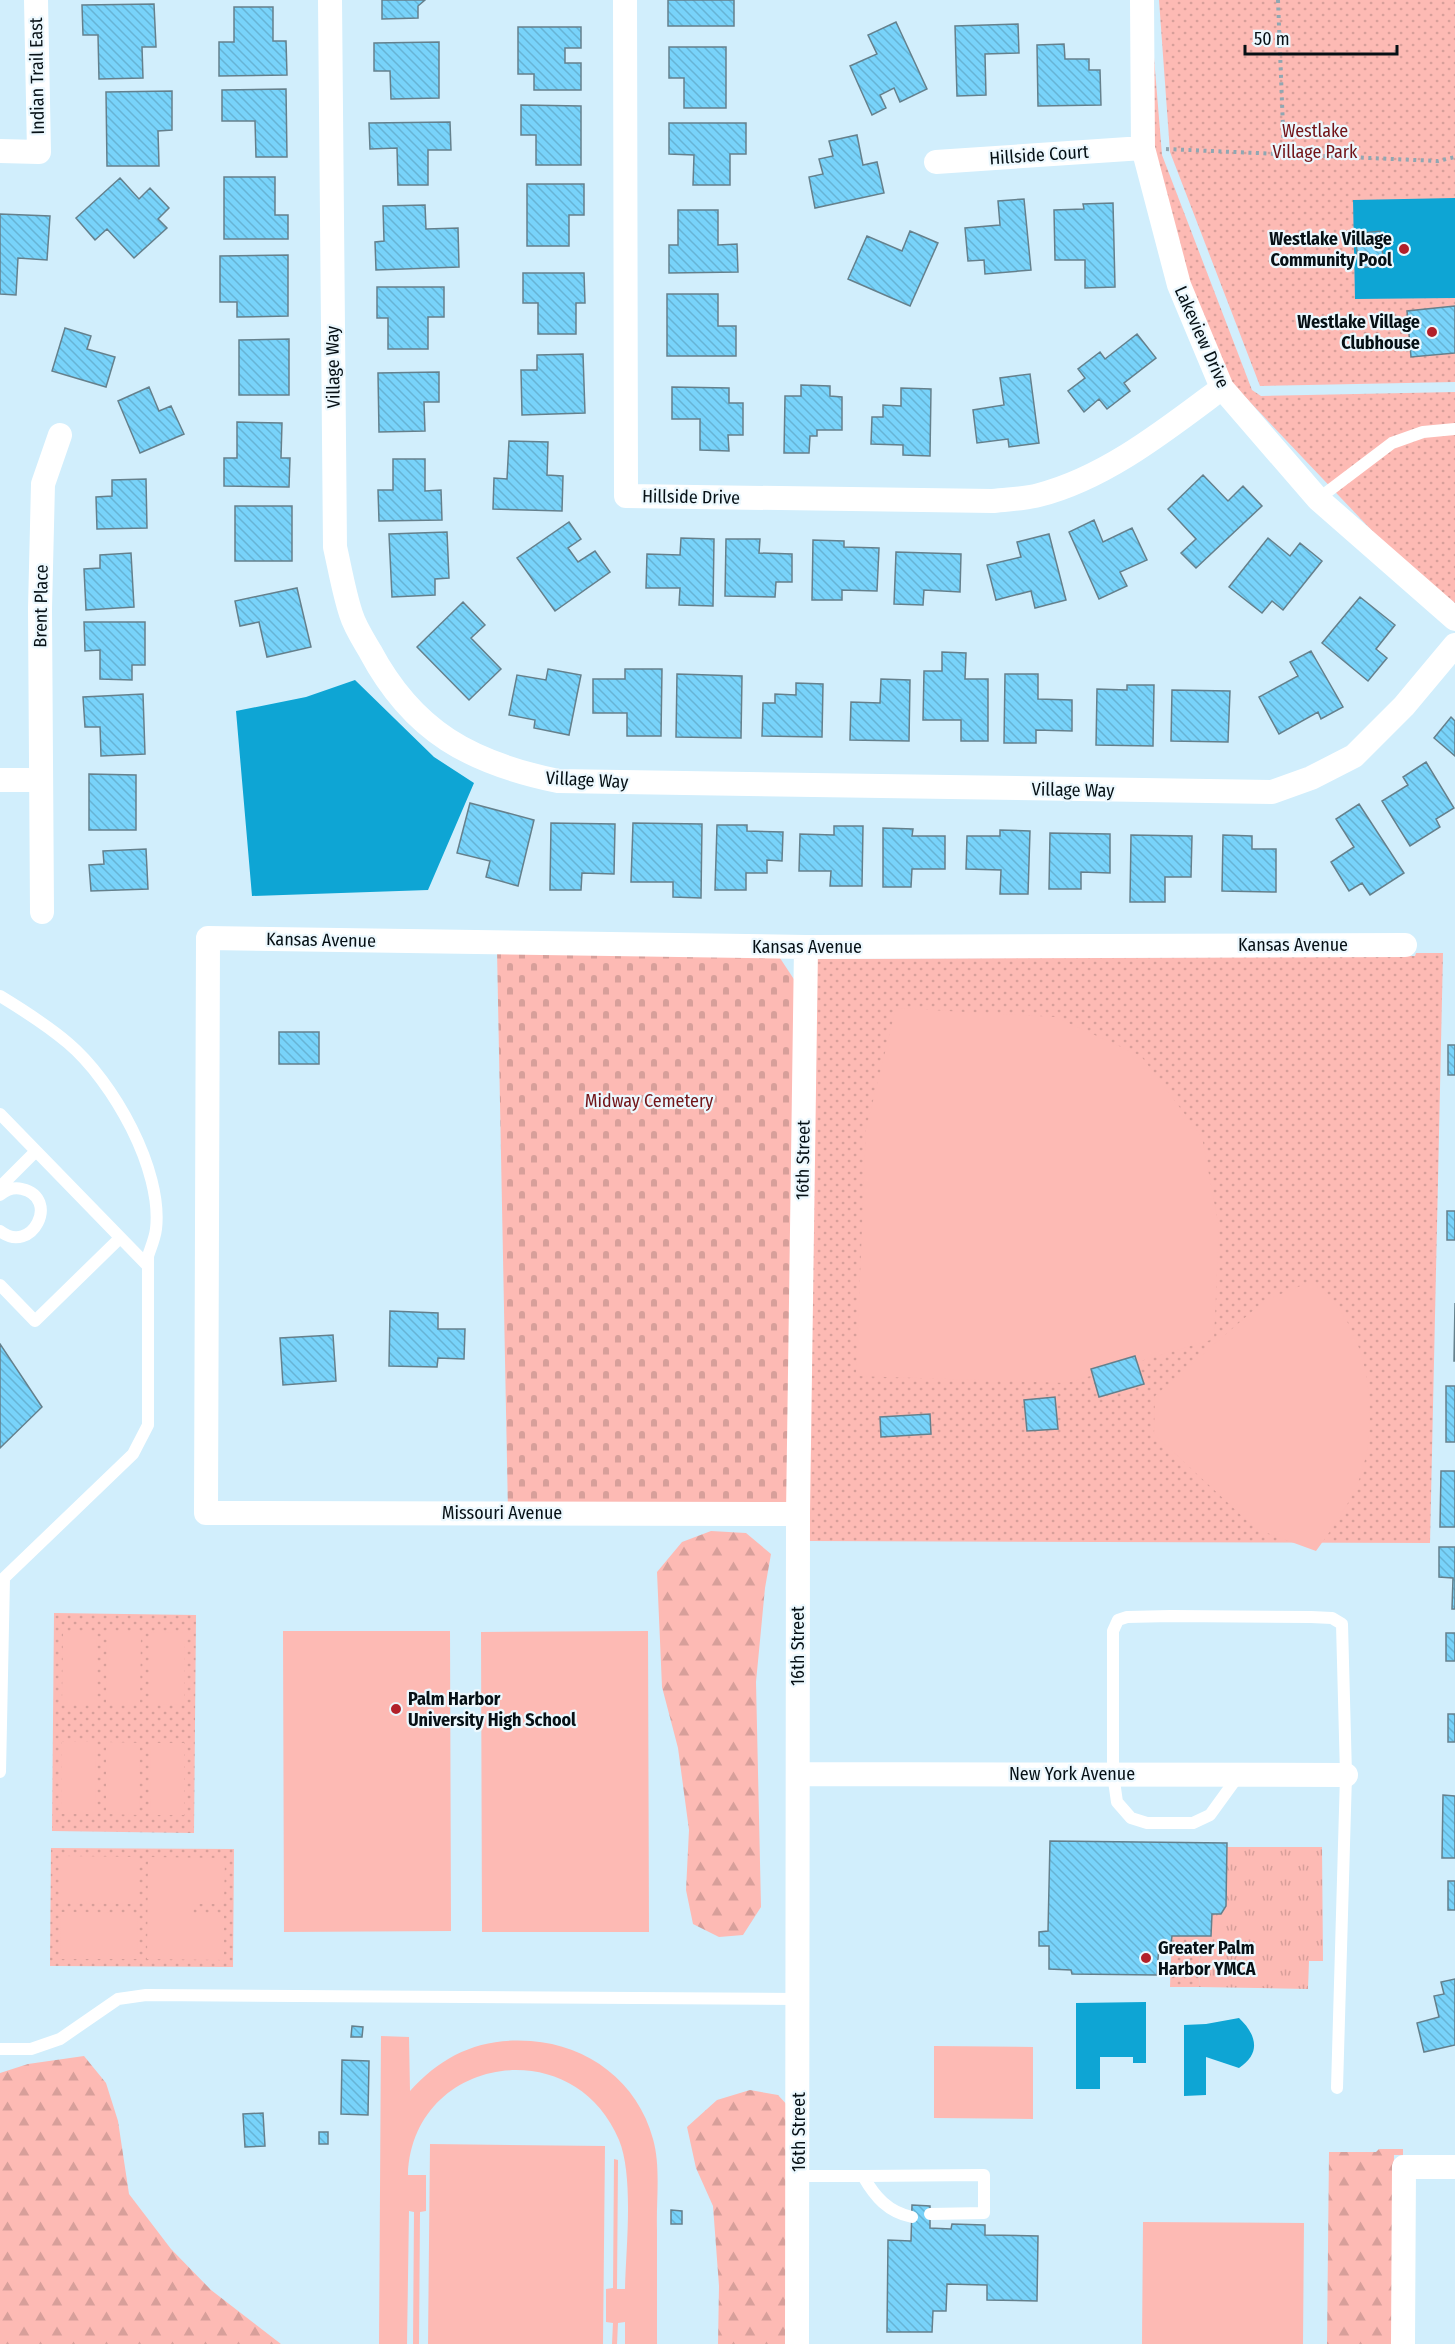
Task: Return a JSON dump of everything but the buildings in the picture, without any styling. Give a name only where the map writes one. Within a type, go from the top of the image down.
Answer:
[{"type":"street","name":"Indian Trail East","points":[[0,151],[39,152],[36,0]]},
{"type":"street","name":"Village Way","points":[[330,0],[335,547],[351,616],[377,666],[396,694],[451,744],[513,772],[558,781],[1272,792],[1311,778],[1354,756],[1404,706],[1455,645]]},
{"type":"street","name":"Hillside Drive","points":[[625,0],[626,496],[993,501],[1038,496],[1086,477],[1129,453],[1222,388]]},
{"type":"street","name":"Lakeview Drive","points":[[1142,0],[1143,148],[1179,285],[1222,388],[1318,499],[1455,619]]},
{"type":"street","name":"Hillside Court","points":[[936,162],[1143,148]]},
{"type":"street","name":"Brent Place","points":[[42,912],[40,780],[43,484],[60,435]]},
{"type":"street","points":[[0,780],[40,780]]},
{"type":"street","name":"Kansas Avenue","points":[[206,1513],[208,938],[806,947],[1405,945]]},
{"type":"street","name":"16th Street","points":[[797,2344],[798,1514],[806,947]]},
{"type":"street","name":"Missouri Avenue","points":[[206,1513],[798,1514]]},
{"type":"street","name":"New York Avenue","points":[[799,1774],[1346,1775]]},
{"type":"street","points":[[1403,2344],[1404,2167],[1455,2167]]},
{"type":"lane","points":[[1318,499],[1392,443],[1423,432],[1455,429]]},
{"type":"lane","points":[[0,996],[69,1044],[108,1087],[137,1139],[152,1182],[156,1229],[148,1266],[148,1425],[133,1454],[4,1578],[0,1772]]},
{"type":"lane","points":[[0,1114],[148,1266]]},
{"type":"lane","points":[[0,1187],[36,1151]]},
{"type":"lane","points":[[0,1195],[9,1189],[26,1190],[38,1200],[41,1215],[35,1229],[28,1235],[12,1237],[0,1231]]},
{"type":"lane","points":[[0,1285],[35,1321],[120,1238]]},
{"type":"lane","points":[[1239,1775],[1210,1815],[1193,1823],[1147,1823],[1131,1818],[1117,1802],[1113,1774],[1113,1631],[1118,1620],[1127,1617],[1171,1616],[1332,1618],[1342,1624],[1346,1775],[1337,2088]]},
{"type":"lane","points":[[0,2049],[31,2049],[60,2039],[117,1999],[146,1995],[799,2000]]},
{"type":"lane","points":[[799,2176],[984,2175],[984,2213],[930,2214]]},
{"type":"lane","points":[[863,2176],[881,2202],[898,2214],[912,2217]]},
{"type":"path","points":[[1278,0],[1284,153]]},
{"type":"path","points":[[1143,148],[1438,161],[1455,157]]},
{"type":"green space","name":"Westlake Village Park","points":[[1159,0],[1455,0],[1455,382],[1260,386],[1170,152]]},
{"type":"green space","points":[[1153,45],[1162,155],[1252,390],[1261,396],[1455,392],[1455,604],[1378,537],[1230,381],[1188,281],[1154,147]]},
{"type":"green space","name":"Midway Cemetery","points":[[497,950],[778,955],[799,987],[791,1513],[508,1513]]},
{"type":"green space","points":[[1416,953],[1443,953],[1430,1543],[809,1541],[816,959],[1415,956]]},
{"type":"green space","points":[[896,1008],[1055,1017],[1141,1056],[1202,1137],[1219,1228],[1214,1339],[1067,1383],[856,1376],[866,1129]]},
{"type":"green space","points":[[1310,1282],[1329,1298],[1345,1318],[1356,1341],[1369,1392],[1370,1418],[1368,1444],[1359,1479],[1343,1512],[1316,1551],[1256,1529],[1154,1434],[1155,1396],[1264,1301]]},
{"type":"green space","points":[[711,1531],[746,1533],[771,1554],[765,1588],[756,1682],[761,1907],[743,1935],[719,1937],[693,1924],[686,1890],[689,1830],[678,1748],[662,1687],[657,1572],[682,1542]]},
{"type":"green space","points":[[54,1613],[196,1615],[194,1833],[52,1831]]},
{"type":"green space","points":[[283,1631],[450,1631],[451,1931],[284,1932]]},
{"type":"green space","points":[[648,1631],[649,1932],[482,1932],[481,1632]]},
{"type":"green space","points":[[63,1632],[97,1632],[96,1704],[62,1704]]},
{"type":"green space","points":[[107,1632],[141,1632],[140,1704],[106,1704]]},
{"type":"green space","points":[[151,1632],[185,1633],[184,1705],[151,1704]]},
{"type":"green space","points":[[62,1742],[96,1742],[95,1814],[61,1814]]},
{"type":"green space","points":[[106,1742],[140,1743],[139,1815],[106,1814]]},
{"type":"green space","points":[[151,1743],[184,1743],[184,1815],[150,1815]]},
{"type":"green space","points":[[1227,1847],[1322,1847],[1323,1961],[1309,1961],[1308,1989],[1199,1987],[1200,1936],[1211,1936],[1212,1914],[1221,1914]]},
{"type":"green space","points":[[51,1848],[234,1849],[233,1967],[50,1966]]},
{"type":"green space","points":[[61,1856],[138,1857],[138,1904],[61,1903]]},
{"type":"green space","points":[[148,1857],[225,1858],[224,1904],[194,1904],[193,1913],[224,1914],[224,1960],[147,1959]]},
{"type":"green space","points":[[61,1912],[138,1913],[137,1959],[60,1959]]},
{"type":"green space","points":[[1172,1936],[1200,1936],[1199,1987],[1170,1987]]},
{"type":"green space","points":[[381,2036],[409,2037],[410,2091],[435,2067],[449,2058],[479,2046],[513,2041],[552,2044],[572,2050],[608,2070],[623,2084],[636,2100],[646,2119],[657,2161],[657,2344],[625,2344],[625,2322],[618,2323],[617,2344],[612,2344],[613,2323],[606,2322],[606,2289],[613,2288],[614,2159],[618,2160],[617,2289],[625,2289],[628,2192],[624,2155],[619,2140],[597,2105],[567,2082],[533,2071],[498,2072],[464,2083],[436,2104],[416,2135],[408,2175],[426,2175],[426,2211],[420,2212],[419,2344],[413,2344],[414,2212],[409,2211],[407,2344],[379,2344]]},
{"type":"green space","points":[[934,2046],[1033,2047],[1033,2119],[934,2118]]},
{"type":"green space","points":[[84,2056],[106,2083],[118,2121],[129,2194],[171,2249],[211,2290],[281,2344],[0,2344],[0,2073],[28,2064]]},
{"type":"green space","points":[[750,2090],[778,2095],[789,2107],[788,2344],[718,2344],[719,2286],[713,2206],[696,2168],[687,2127],[717,2100]]},
{"type":"green space","points":[[430,2144],[605,2146],[603,2344],[428,2344]]},
{"type":"green space","points":[[1379,2149],[1403,2149],[1403,2155],[1394,2155],[1393,2344],[1327,2344],[1329,2152],[1376,2152]]},
{"type":"green space","points":[[1143,2222],[1304,2223],[1303,2344],[1142,2344]]},
{"type":"water","name":"Westlake Village Community Pool","points":[[1455,198],[1455,298],[1355,299],[1353,200]]},
{"type":"water","points":[[355,680],[434,757],[474,783],[428,890],[252,896],[236,711],[306,697]]},
{"type":"water","points":[[1146,2002],[1146,2063],[1133,2063],[1133,2057],[1100,2057],[1100,2089],[1076,2089],[1076,2003]]},
{"type":"water","points":[[1239,2018],[1253,2037],[1254,2050],[1251,2056],[1239,2068],[1206,2057],[1206,2095],[1184,2096],[1184,2025]]},
{"type":"place","name":"Westlake Village Community Pool","points":[[1404,249]]},
{"type":"place","name":"Westlake Village Clubhouse","points":[[1432,332]]},
{"type":"place","name":"Palm Harbor University High School","points":[[396,1709]]},
{"type":"place","name":"Greater Palm Harbor YMCA","points":[[1146,1958]]}]
